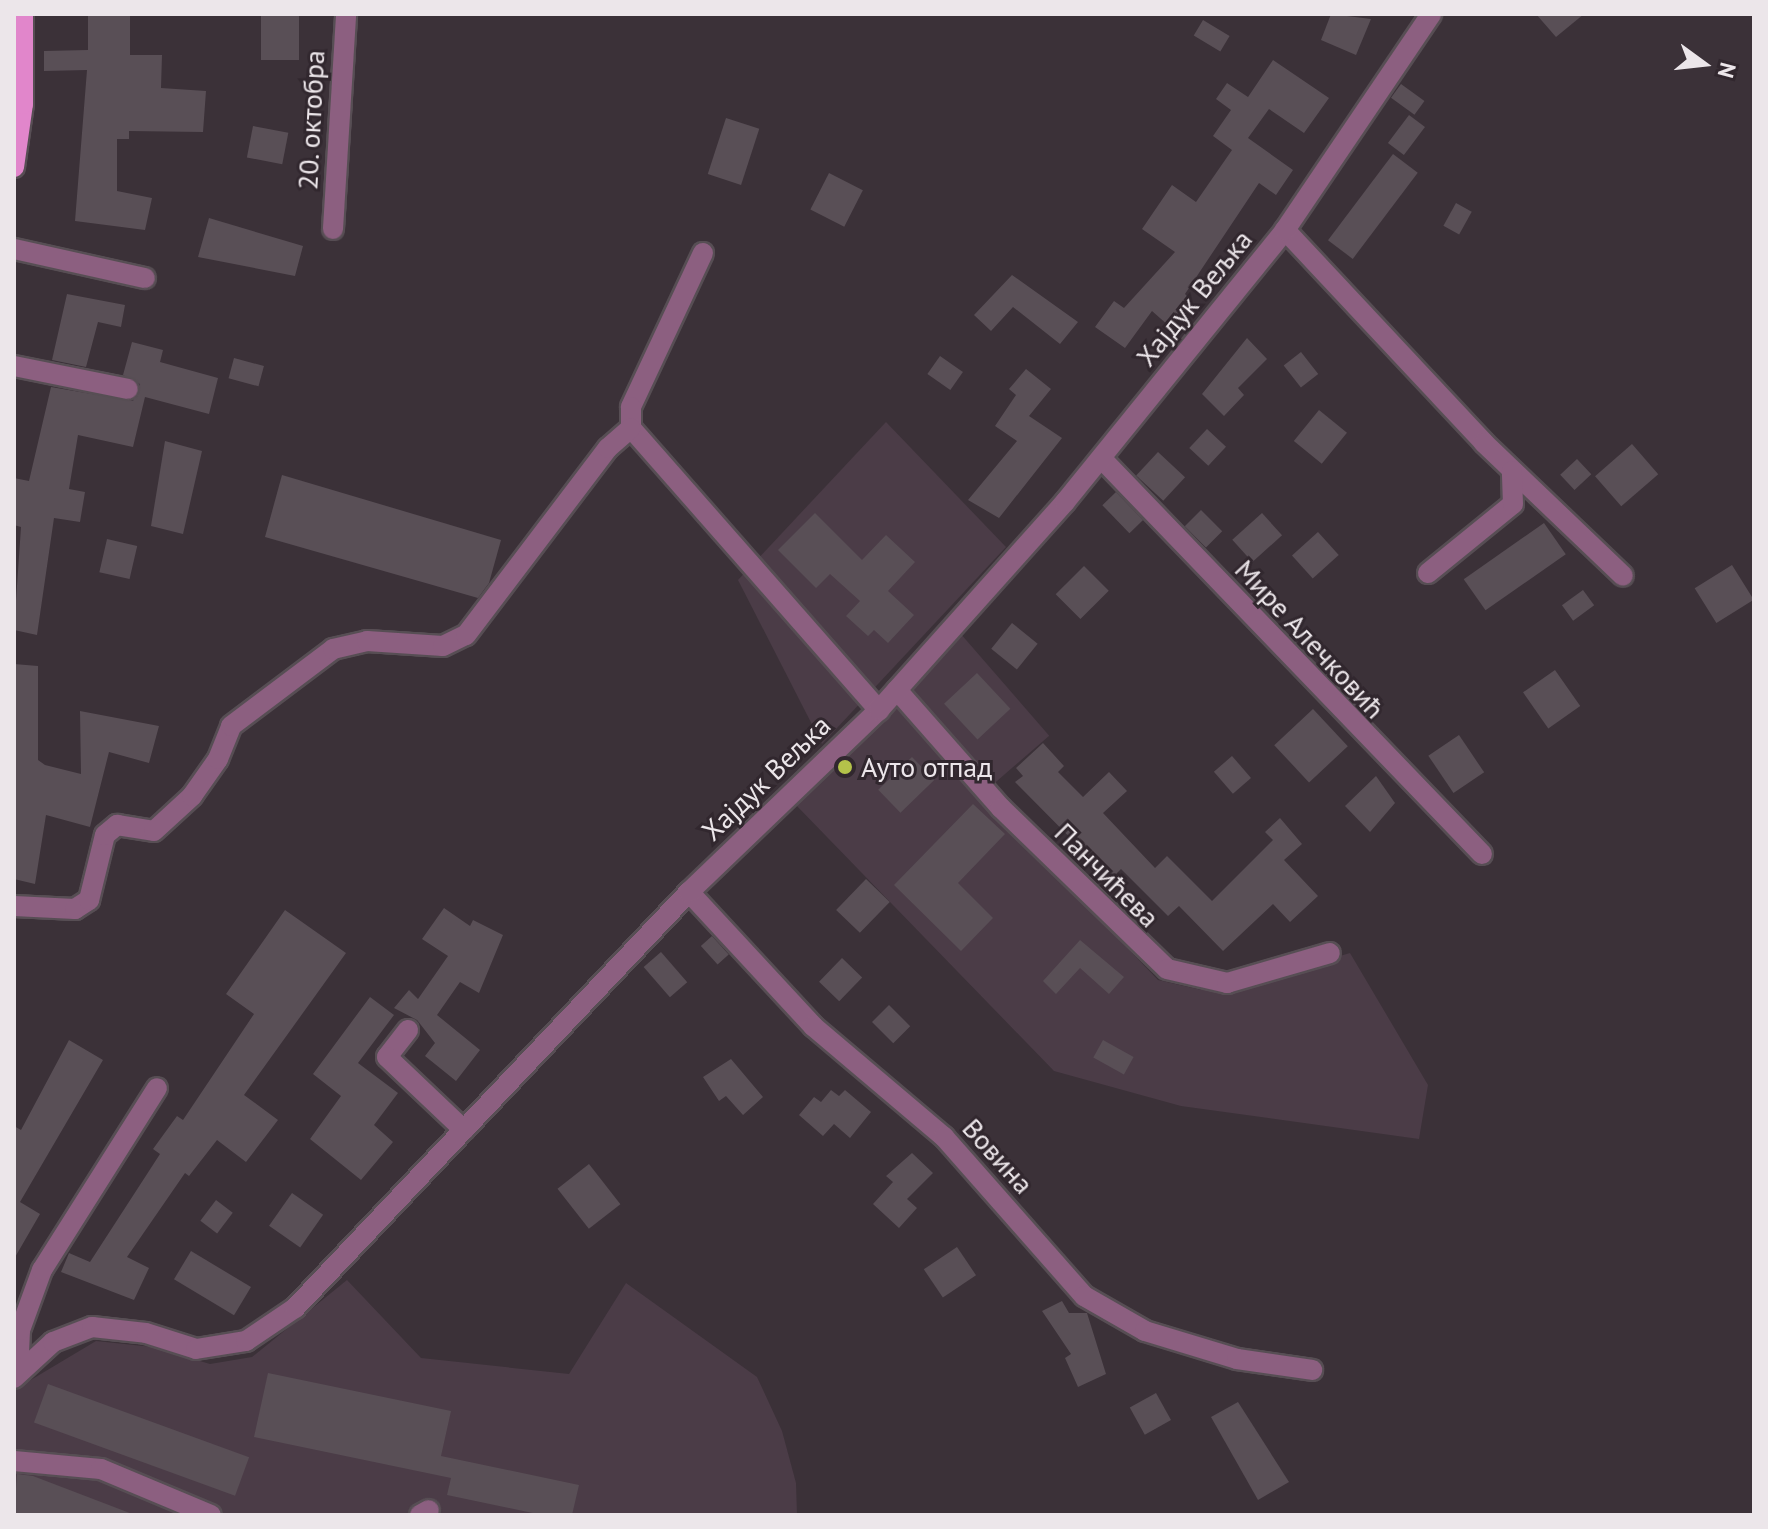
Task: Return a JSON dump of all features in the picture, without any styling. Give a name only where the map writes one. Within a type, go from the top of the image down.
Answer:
[{"type":"main road","points":[[14,167],[23,104],[23,14]]},
{"type":"street","name":"20. октобра","points":[[333,229],[346,14]]},
{"type":"street","name":"Хајдук Вељка","points":[[16,1376],[53,1342],[92,1327],[146,1333],[196,1349],[246,1341],[295,1308],[689,892],[879,710],[1102,459],[1285,230],[1431,14]]},
{"type":"street","points":[[1285,230],[1512,471],[1623,576]]},
{"type":"street","points":[[14,249],[145,278]]},
{"type":"street","points":[[703,253],[631,407],[631,428],[879,710]]},
{"type":"street","points":[[14,366],[128,389]]},
{"type":"street","points":[[14,906],[75,909],[89,900],[105,835],[117,825],[154,831],[192,796],[218,759],[231,726],[333,649],[367,641],[443,646],[466,635],[608,448],[631,428]]},
{"type":"street","name":"Мире Алечковић","points":[[1102,459],[1482,854]]},
{"type":"street","points":[[1428,573],[1513,504],[1512,471]]},
{"type":"street","name":"Панчићева","points":[[897,690],[1001,808],[1167,969],[1227,983],[1330,953]]},
{"type":"street","name":"Вовина","points":[[689,892],[813,1026],[944,1137],[1084,1296],[1145,1331],[1237,1359],[1312,1370]]},
{"type":"street","points":[[408,1030],[387,1057],[464,1130]]},
{"type":"street","points":[[16,1376],[20,1330],[42,1270],[157,1088]]},
{"type":"street","points":[[14,1461],[101,1469],[211,1515]]},
{"type":"shaded area","points":[[886,422],[1006,547],[822,744],[738,580]]},
{"type":"shaded area","points":[[960,633],[1049,736],[990,787],[901,684]]},
{"type":"shaded area","points":[[897,709],[1158,980],[1202,990],[1235,987],[1350,953],[1428,1085],[1419,1139],[1181,1106],[1054,1071],[794,803]]},
{"type":"shaded area","points":[[347,1280],[421,1358],[569,1374],[626,1283],[757,1377],[782,1431],[796,1483],[797,1515],[14,1515],[14,1390],[96,1341],[153,1347],[210,1364],[252,1357]]},
{"type":"building","points":[[88,14],[130,14],[130,55],[162,55],[161,88],[206,91],[203,132],[129,131],[129,139],[117,139],[117,191],[152,198],[145,230],[75,221],[87,70],[44,71],[44,51],[88,50]]},
{"type":"building","points":[[261,14],[299,14],[299,60],[261,60]]},
{"type":"building","points":[[1331,14],[1371,19],[1356,55],[1321,40]]},
{"type":"building","points":[[1536,14],[1584,14],[1556,37]]},
{"type":"building","points":[[1203,20],[1230,36],[1220,51],[1194,35]]},
{"type":"building","points":[[1273,60],[1329,98],[1304,133],[1269,109],[1248,138],[1293,170],[1276,195],[1259,183],[1185,294],[1192,301],[1169,326],[1152,311],[1125,348],[1095,327],[1114,301],[1124,308],[1175,252],[1142,229],[1172,185],[1196,202],[1232,150],[1213,136],[1231,110],[1216,99],[1227,83],[1248,97]]},
{"type":"building","points":[[1401,84],[1424,101],[1414,115],[1391,98]]},
{"type":"building","points":[[1409,115],[1425,127],[1404,155],[1388,143]]},
{"type":"building","points":[[726,118],[759,129],[741,185],[708,174]]},
{"type":"building","points":[[253,126],[288,133],[282,164],[247,157]]},
{"type":"building","points":[[1393,154],[1418,173],[1353,259],[1328,240]]},
{"type":"building","points":[[829,173],[863,190],[844,227],[810,210]]},
{"type":"building","points":[[1456,203],[1472,212],[1459,234],[1443,226]]},
{"type":"building","points":[[209,218],[303,246],[295,276],[198,257]]},
{"type":"building","points":[[1012,275],[1078,322],[1060,344],[1013,307],[991,331],[974,315]]},
{"type":"building","points":[[67,294],[125,305],[121,327],[98,322],[86,367],[52,360]]},
{"type":"building","points":[[1247,338],[1267,359],[1238,388],[1244,395],[1224,416],[1202,394]]},
{"type":"building","points":[[132,342],[163,350],[160,362],[218,378],[209,414],[145,397],[133,447],[78,435],[69,489],[85,492],[80,522],[54,518],[37,635],[14,630],[21,527],[14,525],[14,478],[29,481],[51,387],[133,401],[140,384],[123,375]]},
{"type":"building","points":[[1301,352],[1318,374],[1301,388],[1284,366]]},
{"type":"building","points":[[940,356],[963,372],[950,390],[927,374]]},
{"type":"building","points":[[234,358],[264,366],[259,386],[229,378]]},
{"type":"building","points":[[1026,369],[1051,389],[1029,416],[1062,438],[999,518],[968,500],[1017,441],[995,426],[1016,395],[1009,389]]},
{"type":"building","points":[[1319,410],[1347,433],[1322,464],[1294,441]]},
{"type":"building","points":[[1207,429],[1226,447],[1208,466],[1189,448]]},
{"type":"building","points":[[165,441],[202,451],[183,534],[151,526]]},
{"type":"building","points":[[1632,444],[1658,474],[1621,506],[1595,476]]},
{"type":"building","points":[[1158,452],[1185,477],[1163,501],[1136,475]]},
{"type":"building","points":[[1577,459],[1591,474],[1575,490],[1560,475]]},
{"type":"building","points":[[282,475],[501,540],[489,583],[478,598],[265,537]]},
{"type":"building","points":[[1116,492],[1143,520],[1129,533],[1102,505]]},
{"type":"building","points":[[1201,510],[1222,531],[1206,547],[1185,526]]},
{"type":"building","points":[[815,513],[862,560],[886,535],[915,562],[888,591],[914,615],[888,643],[874,630],[868,636],[846,616],[860,601],[830,574],[816,588],[778,550]]},
{"type":"building","points":[[1262,513],[1282,535],[1252,562],[1232,540]]},
{"type":"building","points":[[1544,523],[1566,554],[1486,610],[1464,579]]},
{"type":"building","points":[[1318,532],[1339,555],[1313,578],[1292,555]]},
{"type":"building","points":[[107,539],[137,546],[130,579],[99,572]]},
{"type":"building","points":[[1732,565],[1754,600],[1716,623],[1695,588]]},
{"type":"building","points":[[1084,566],[1109,591],[1080,619],[1056,594]]},
{"type":"building","points":[[1583,590],[1594,605],[1573,621],[1562,605]]},
{"type":"building","points":[[1012,623],[1038,644],[1017,669],[991,649]]},
{"type":"building","points":[[14,664],[38,666],[38,760],[45,765],[81,774],[80,711],[159,726],[149,763],[109,752],[90,827],[46,815],[35,884],[14,879]]},
{"type":"building","points":[[1555,670],[1580,706],[1548,728],[1523,692]]},
{"type":"building","points":[[977,673],[1010,709],[978,740],[944,704]]},
{"type":"building","points":[[1313,709],[1348,746],[1309,782],[1274,745]]},
{"type":"building","points":[[1459,735],[1484,772],[1453,793],[1428,756]]},
{"type":"building","points":[[1043,743],[1064,766],[1058,772],[1083,797],[1109,772],[1127,791],[1103,813],[1155,868],[1167,856],[1212,901],[1273,840],[1265,832],[1280,818],[1302,844],[1284,860],[1318,896],[1290,922],[1273,904],[1223,951],[1179,906],[1168,916],[1121,869],[1111,879],[1015,782],[1023,776],[1016,768]]},
{"type":"building","points":[[1232,756],[1251,778],[1233,794],[1214,772]]},
{"type":"building","points":[[912,757],[934,780],[900,813],[878,790]]},
{"type":"building","points":[[1376,776],[1395,803],[1370,832],[1345,806]]},
{"type":"building","points":[[973,804],[1005,834],[958,883],[993,918],[961,951],[894,885]]},
{"type":"building","points":[[866,879],[890,902],[860,933],[836,910]]},
{"type":"building","points":[[444,908],[470,926],[473,920],[503,935],[479,993],[460,982],[437,1015],[480,1050],[456,1081],[425,1056],[435,1043],[417,1020],[394,1008],[409,990],[418,999],[448,956],[422,939]]},
{"type":"building","points":[[285,910],[346,953],[244,1095],[278,1120],[246,1162],[217,1140],[189,1176],[185,1173],[127,1257],[149,1268],[134,1300],[61,1272],[69,1253],[90,1262],[160,1154],[153,1149],[177,1116],[183,1120],[254,1014],[226,994]]},
{"type":"building","points":[[712,936],[729,955],[718,965],[701,946]]},
{"type":"building","points":[[1080,940],[1124,977],[1109,994],[1080,968],[1056,994],[1043,981]]},
{"type":"building","points":[[661,952],[687,982],[670,997],[644,967]]},
{"type":"building","points":[[842,958],[862,977],[839,1001],[819,982]]},
{"type":"building","points":[[370,997],[394,1015],[358,1063],[398,1093],[374,1125],[393,1142],[361,1180],[310,1139],[341,1096],[313,1074]]},
{"type":"building","points":[[889,1005],[910,1026],[893,1043],[872,1022]]},
{"type":"building","points":[[69,1040],[103,1060],[20,1202],[40,1214],[14,1259],[14,1126],[21,1130]]},
{"type":"building","points":[[1103,1040],[1134,1057],[1124,1074],[1093,1057]]},
{"type":"building","points":[[731,1059],[763,1097],[743,1115],[726,1096],[719,1101],[703,1077]]},
{"type":"building","points":[[831,1090],[839,1096],[845,1090],[871,1112],[850,1138],[834,1124],[823,1136],[799,1115],[814,1097],[821,1102]]},
{"type":"building","points":[[912,1153],[933,1173],[907,1199],[917,1208],[899,1228],[873,1204],[893,1182],[886,1176]]},
{"type":"building","points":[[589,1164],[620,1204],[589,1229],[557,1189]]},
{"type":"building","points":[[292,1193],[323,1215],[300,1248],[269,1226]]},
{"type":"building","points":[[216,1200],[233,1213],[217,1233],[200,1221]]},
{"type":"building","points":[[957,1247],[976,1275],[943,1298],[924,1269]]},
{"type":"building","points":[[191,1251],[251,1287],[234,1315],[174,1279]]},
{"type":"building","points":[[1062,1301],[1069,1313],[1087,1313],[1106,1374],[1078,1387],[1065,1358],[1071,1354],[1042,1311]]},
{"type":"building","points":[[268,1373],[451,1411],[441,1456],[579,1485],[572,1515],[542,1515],[447,1495],[451,1478],[254,1437]]},
{"type":"building","points":[[48,1384],[249,1457],[235,1496],[34,1423]]},
{"type":"building","points":[[1156,1393],[1171,1420],[1145,1435],[1130,1408]]},
{"type":"building","points":[[1238,1402],[1289,1482],[1258,1500],[1211,1417]]},
{"type":"building","points":[[17,1474],[33,1476],[135,1515],[14,1515]]},
{"type":"place","name":"Ауто отпад","points":[[845,767]]}]
